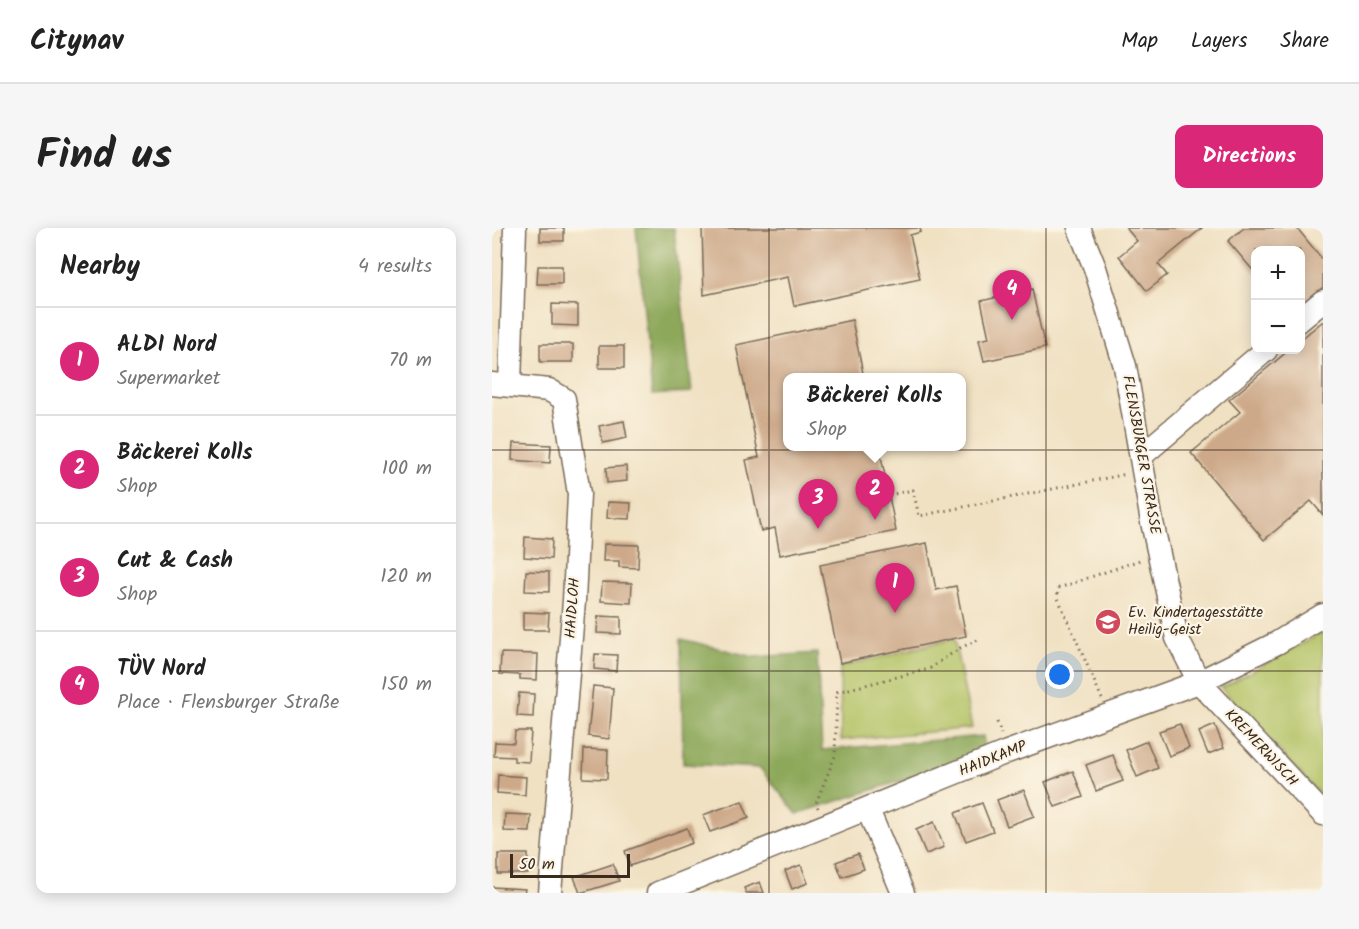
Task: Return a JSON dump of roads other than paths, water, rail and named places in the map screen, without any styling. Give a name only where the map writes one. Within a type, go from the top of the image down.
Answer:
[{"type":"street","points":[[501,385],[515,228]]},
{"type":"street","name":"FLENSBURGER STRASSE","points":[[1079,228],[1095,268],[1125,366],[1158,553],[1177,638],[1199,682]]},
{"type":"street","points":[[1305,316],[1323,301]]},
{"type":"street","points":[[1142,463],[1262,354]]},
{"type":"street","name":"HAIDLOH","points":[[501,385],[549,390],[564,399],[579,494],[574,601],[550,893]]},
{"type":"street","name":"HAIDKAMP","points":[[658,893],[1007,752],[1199,682],[1278,643],[1323,615]]},
{"type":"street","name":"KREMERWISCH","points":[[1199,682],[1323,814]]},
{"type":"street","points":[[868,810],[903,893]]},
{"type":"place","name":"TÜV Nord","points":[[1012,320]]},
{"type":"place","name":"Bäckerei Kolls","points":[[875,520]]},
{"type":"place","name":"Cut & Cash","points":[[818,529]]},
{"type":"place","name":"ALDI Nord","points":[[895,613]]},
{"type":"place","name":"Ev. Kindertagesstätte Heilig-Geist","points":[[1108,622]]}]
